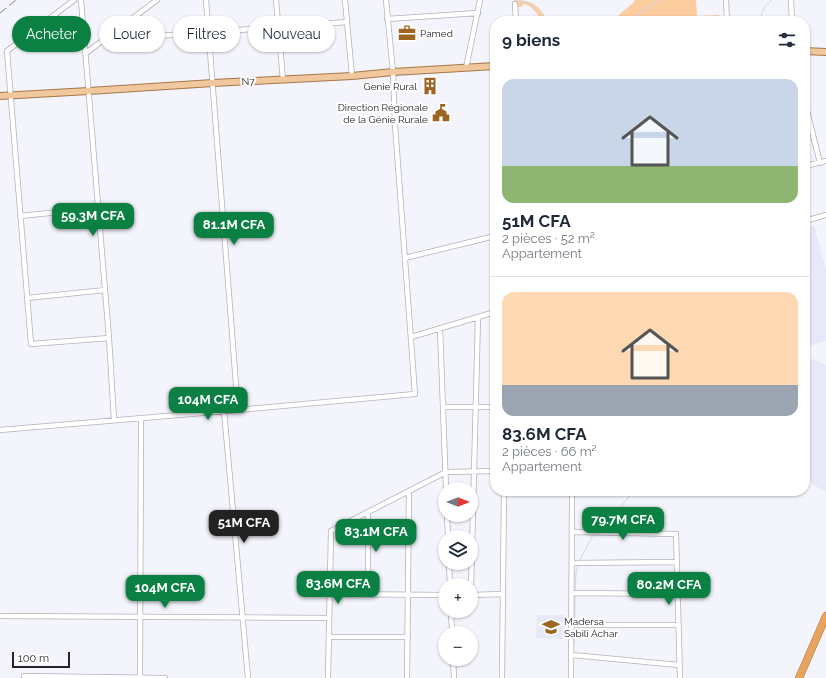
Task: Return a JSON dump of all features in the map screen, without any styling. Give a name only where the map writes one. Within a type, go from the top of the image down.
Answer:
[{"type":"highway","points":[[799,678],[826,616]]},
{"type":"main road","points":[[810,51],[826,47]]},
{"type":"main road","points":[[810,51],[826,52]]},
{"type":"main road","name":"N7","points":[[0,96],[352,76],[490,66]]},
{"type":"street","points":[[74,0],[7,51],[31,344],[109,338]]},
{"type":"street","points":[[81,0],[99,208],[114,420]]},
{"type":"street","points":[[135,16],[157,0]]},
{"type":"street","points":[[206,0],[208,16]]},
{"type":"street","points":[[276,0],[277,16]]},
{"type":"street","points":[[345,0],[352,76]]},
{"type":"street","points":[[0,430],[415,394],[395,125],[393,72],[386,0]]},
{"type":"street","points":[[466,68],[480,0]]},
{"type":"street","points":[[726,0],[727,16]]},
{"type":"street","points":[[791,0],[792,16]]},
{"type":"street","points":[[515,4],[516,16]]},
{"type":"street","points":[[387,19],[478,13]]},
{"type":"street","points":[[335,23],[347,22]]},
{"type":"street","points":[[86,53],[99,43]]},
{"type":"street","points":[[211,52],[238,410]]},
{"type":"street","points":[[280,52],[283,80]]},
{"type":"street","points":[[810,123],[820,163]]},
{"type":"street","points":[[810,165],[826,161]]},
{"type":"street","points":[[20,216],[99,208]]},
{"type":"street","points":[[810,220],[826,215]]},
{"type":"street","points":[[405,258],[490,237]]},
{"type":"street","points":[[27,298],[105,290]]},
{"type":"street","points":[[411,337],[490,313]]},
{"type":"street","points":[[471,578],[478,317]]},
{"type":"street","points":[[440,328],[446,482]]},
{"type":"street","points":[[443,407],[490,407]]},
{"type":"street","points":[[224,411],[248,678]]},
{"type":"street","points":[[140,678],[141,418]]},
{"type":"street","points":[[328,678],[331,531],[446,472],[490,471]]},
{"type":"street","points":[[407,678],[409,491]]},
{"type":"street","points":[[502,678],[504,496]]},
{"type":"street","points":[[571,678],[572,496]]},
{"type":"street","points":[[368,512],[368,594]]},
{"type":"street","points":[[572,532],[676,534],[680,678]]},
{"type":"street","points":[[572,563],[676,562]]},
{"type":"street","points":[[572,593],[677,594]]},
{"type":"street","points":[[330,594],[438,595]]},
{"type":"street","points":[[478,595],[503,594]]},
{"type":"street","points":[[0,616],[329,618]]},
{"type":"street","points":[[572,625],[678,625]]},
{"type":"street","points":[[329,637],[408,637]]},
{"type":"street","points":[[572,655],[679,665]]},
{"type":"street","points":[[453,666],[454,678]]},
{"type":"street","points":[[24,676],[165,678]]},
{"type":"shaded area","points":[[514,0],[530,2],[538,7],[544,16],[538,16],[534,10],[527,5],[524,4],[521,7],[518,7]]},
{"type":"shaded area","points":[[635,0],[696,0],[697,16],[618,16]]},
{"type":"shaded area","points":[[719,15],[719,16],[697,16]]},
{"type":"shaded area","points":[[814,225],[826,270],[826,341],[810,346],[810,226]]},
{"type":"shaded area","points":[[810,358],[826,365],[826,491],[810,483]]},
{"type":"shaded area","name":"Madersa Sabili Achar","points":[[537,615],[565,615],[565,639],[536,638]]},
{"type":"waterway","points":[[517,0],[518,2],[531,4],[543,16]]},
{"type":"waterway","points":[[635,16],[659,0]]},
{"type":"waterway","points":[[761,16],[763,9],[771,0]]},
{"type":"waterway","points":[[597,531],[618,512],[629,496]]},
{"type":"waterway","points":[[580,560],[593,535]]},
{"type":"waterway","points":[[575,591],[578,565]]},
{"type":"waterway","points":[[575,595],[575,623]]},
{"type":"waterway","points":[[574,646],[575,627]]},
{"type":"railway","points":[[0,13],[16,0]]},
{"type":"place","name":"Pamed","points":[[407,33]]},
{"type":"place","name":"Genie Rural","points":[[430,86]]},
{"type":"place","name":"Direction Régionale de la Génie Rurale","points":[[441,113]]},
{"type":"place","name":"Madersa Sabili Achar","points":[[551,627]]}]
